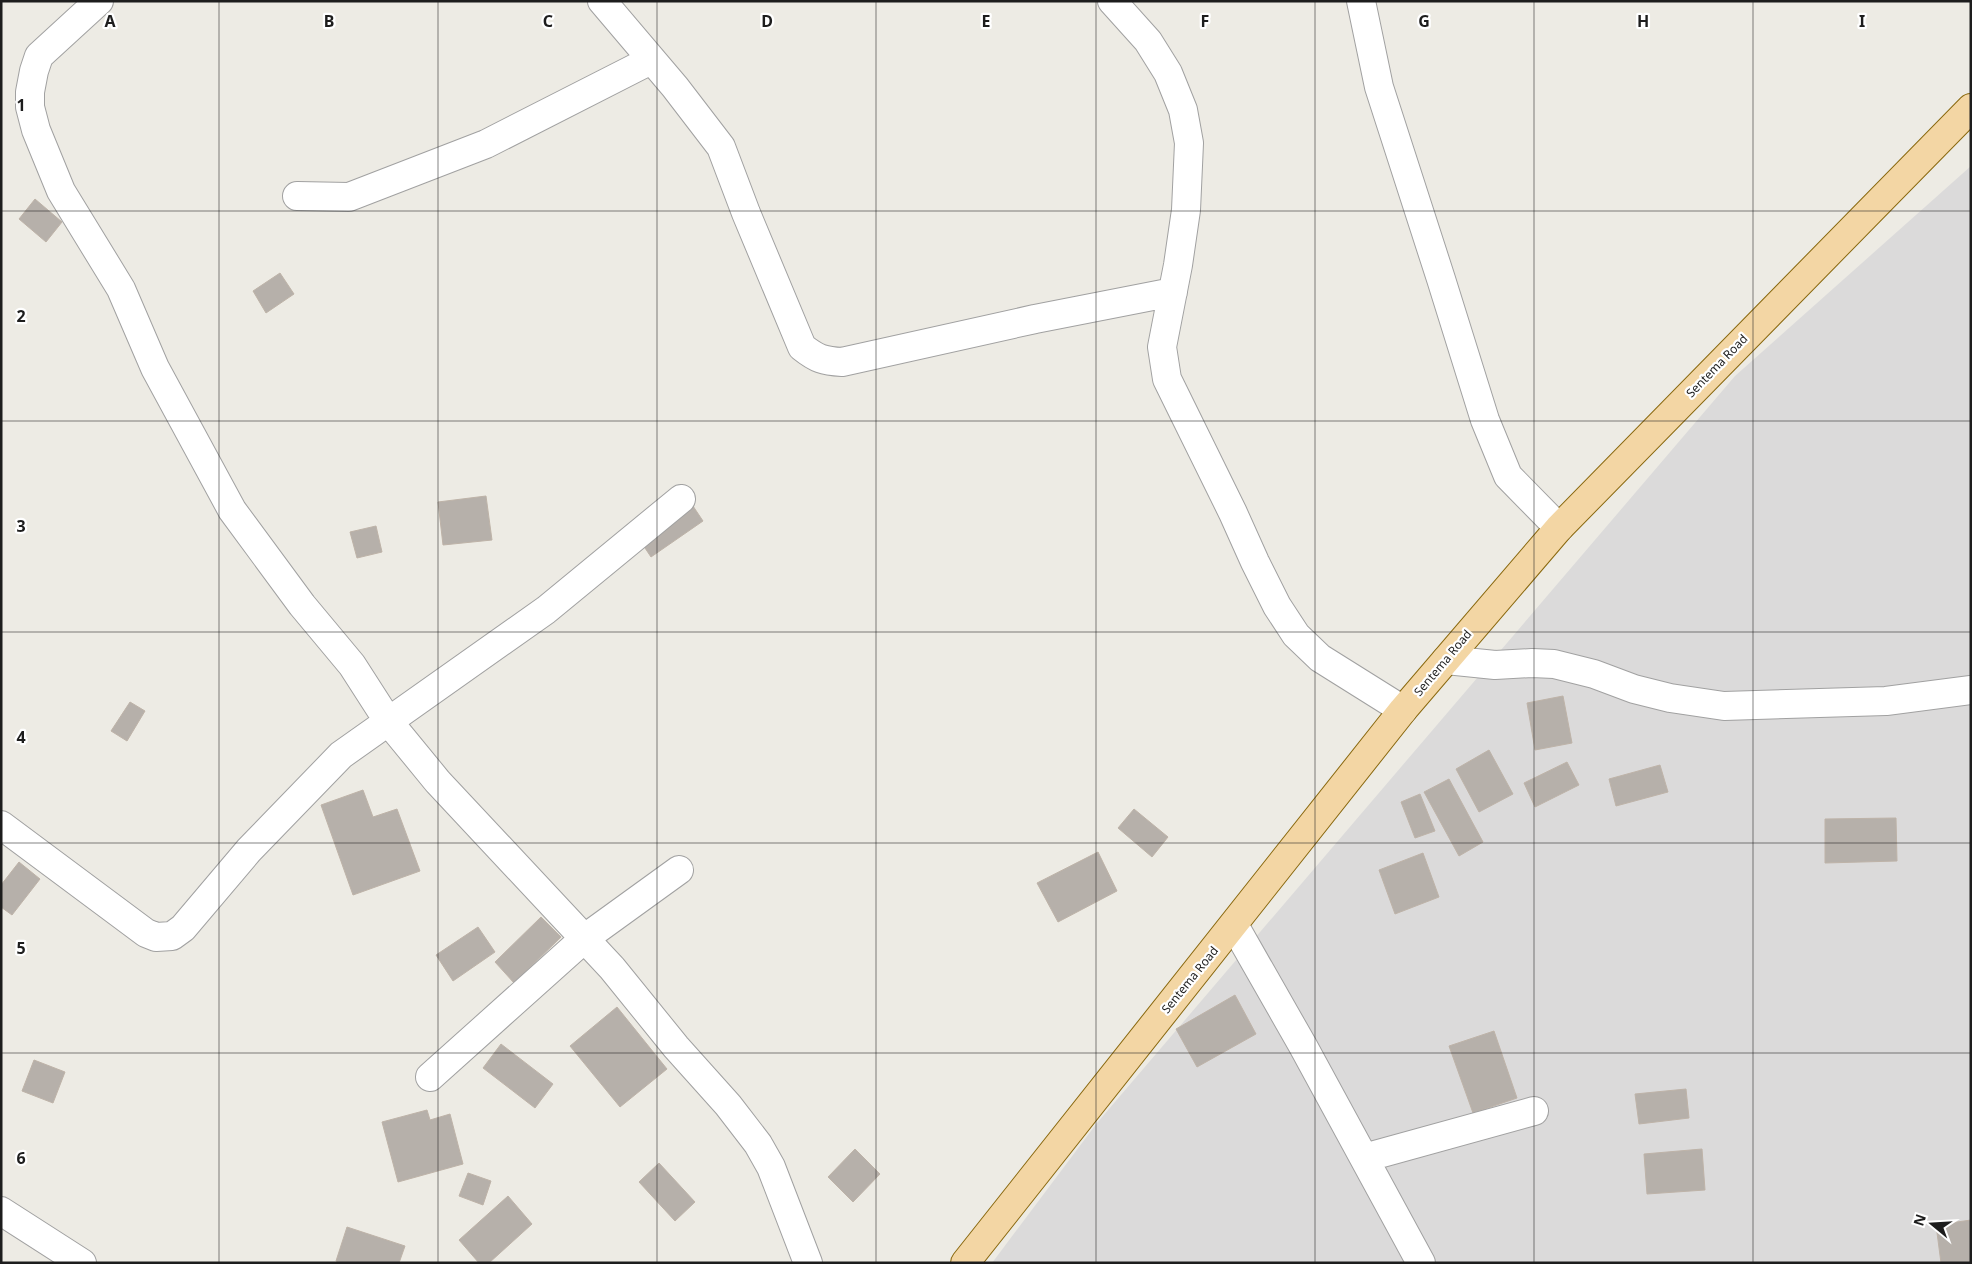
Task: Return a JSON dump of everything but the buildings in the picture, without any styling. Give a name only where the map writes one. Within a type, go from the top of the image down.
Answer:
[{"type":"main road","name":"Sentema Road","points":[[965,1263],[1403,710],[1559,528],[1971,108]]},
{"type":"street","points":[[99,1],[39,56],[30,92],[30,107],[36,130],[61,192],[121,289],[155,368],[232,510],[302,605],[352,665],[388,722],[438,782],[570,925],[585,938],[728,1105],[758,1144],[771,1167],[808,1263]]},
{"type":"street","points":[[602,1],[675,87],[721,147],[746,213],[802,347],[815,357],[827,361],[842,362],[1034,319],[1173,292]]},
{"type":"street","points":[[1112,1],[1148,41],[1168,73],[1182,110],[1189,143],[1186,210],[1162,347],[1167,379],[1277,606],[1296,635],[1320,658],[1403,710]]},
{"type":"street","points":[[1361,1],[1379,88],[1485,420],[1508,476],[1559,528]]},
{"type":"street","points":[[297,196],[349,198],[486,144],[651,60]]},
{"type":"street","points":[[1,824],[74,880],[107,902],[131,923],[156,937],[172,936],[183,928],[249,850],[341,755],[546,610],[681,499]]},
{"type":"street","points":[[1446,660],[1495,665],[1554,664],[1594,674],[1670,698],[1724,706],[1886,701],[1971,690]]},
{"type":"street","points":[[430,1077],[585,938],[679,870]]},
{"type":"street","points":[[1234,925],[1421,1263]]},
{"type":"street","points":[[1364,1158],[1534,1111]]},
{"type":"street","points":[[1,1211],[82,1263]]},
{"type":"shaded area","points":[[1971,166],[1971,1263],[992,1263],[1097,1123],[1735,376]]}]
